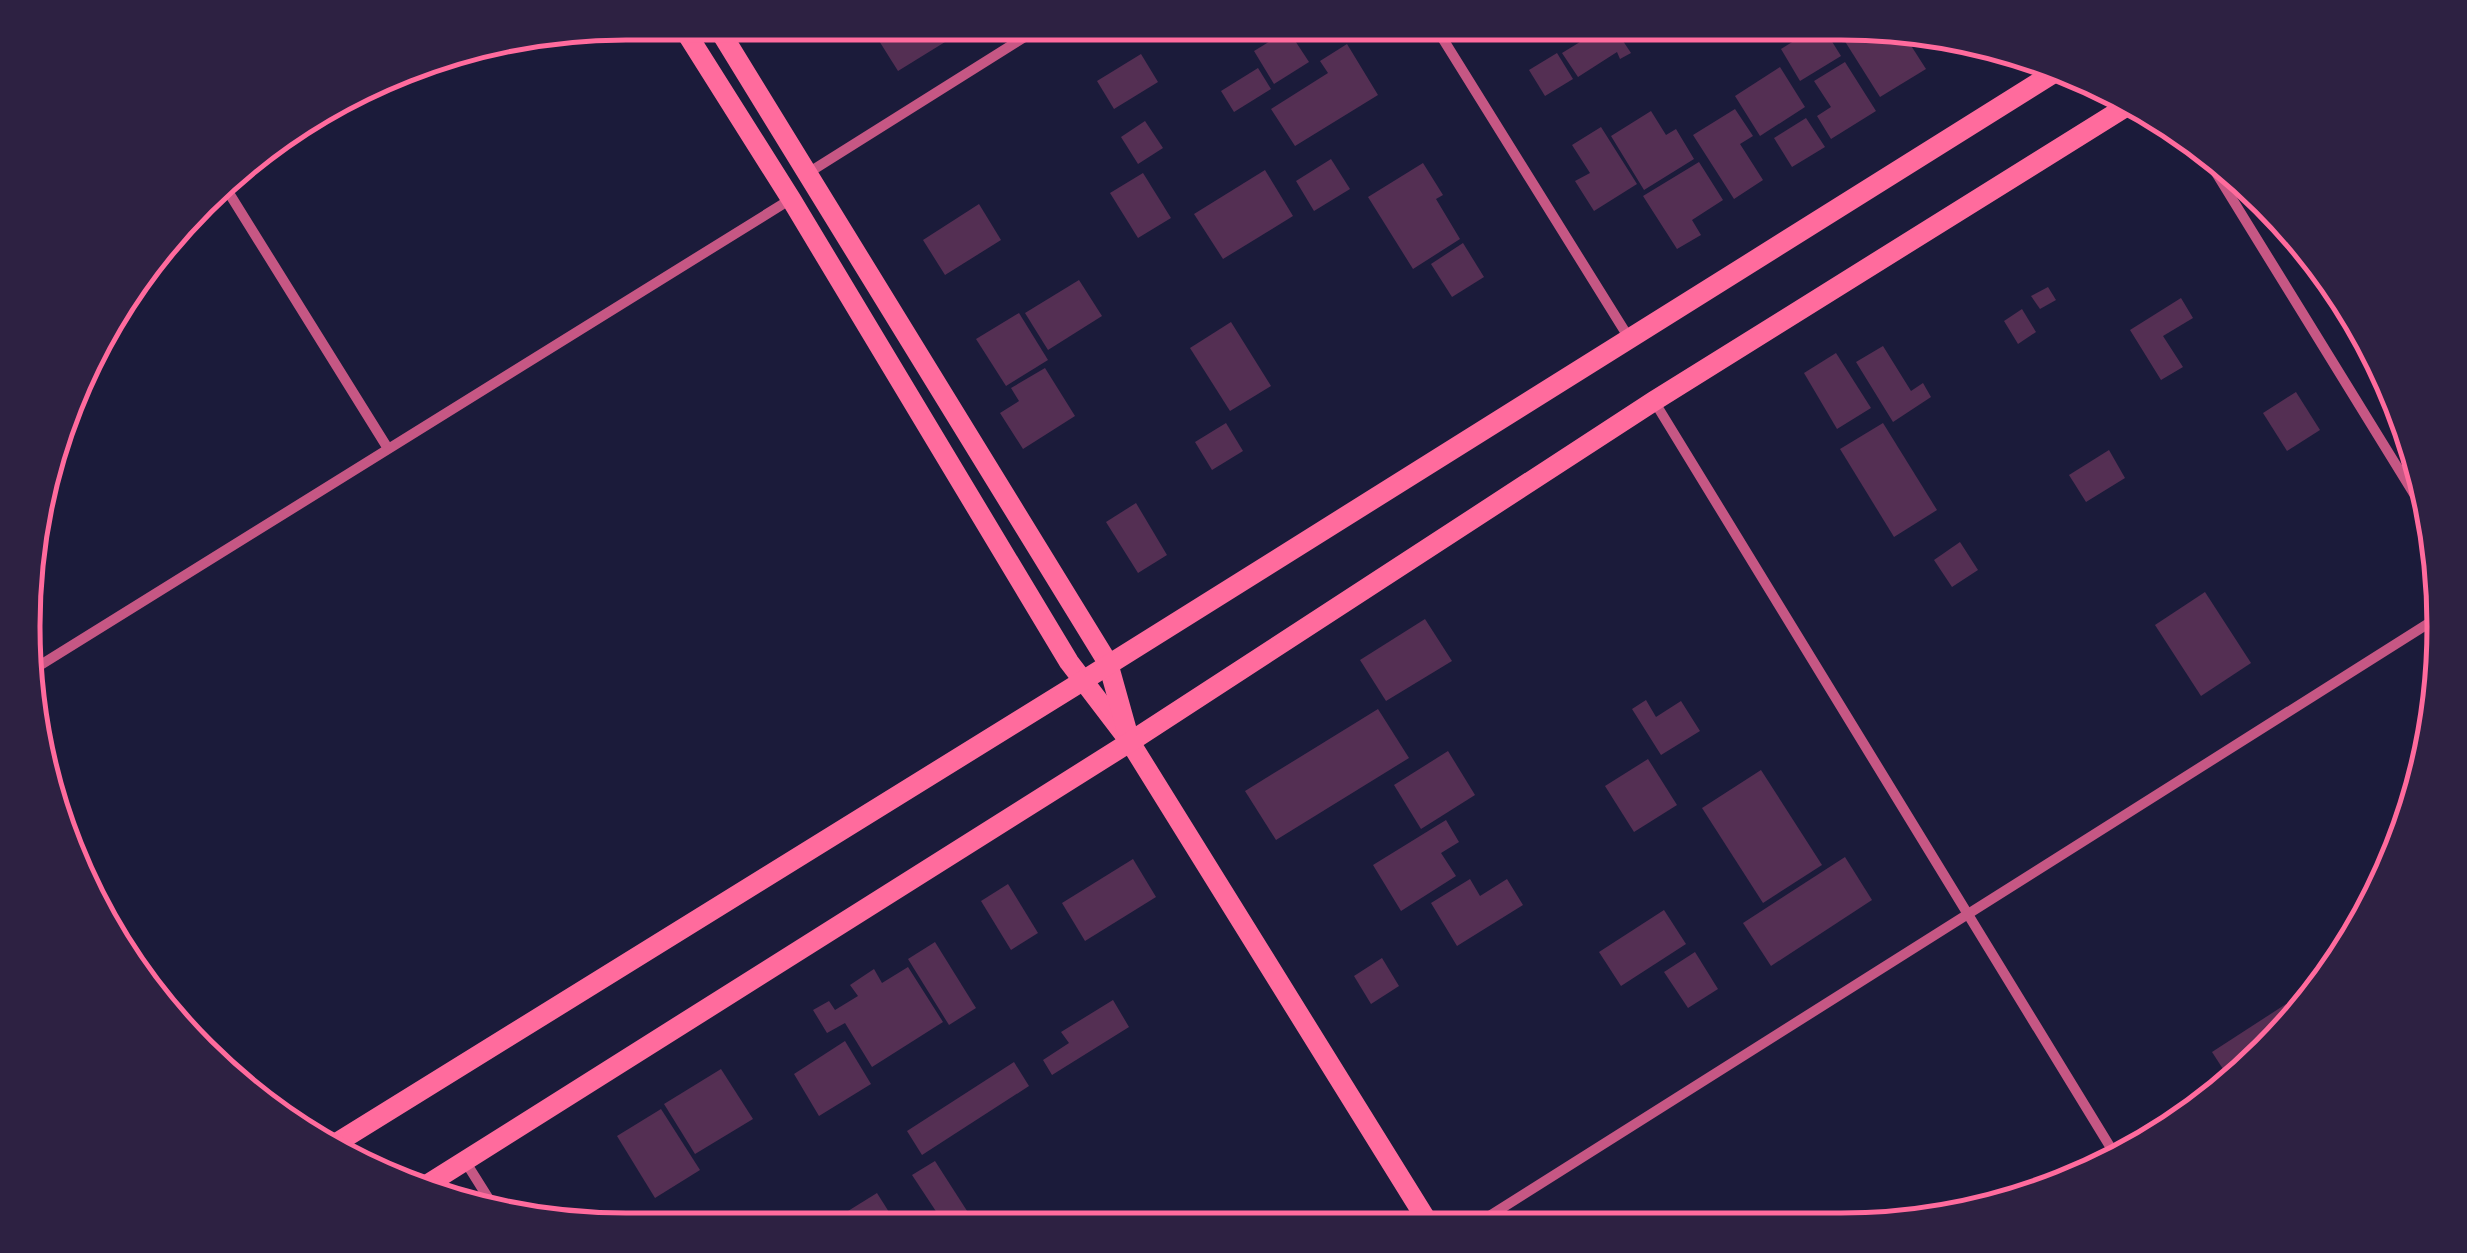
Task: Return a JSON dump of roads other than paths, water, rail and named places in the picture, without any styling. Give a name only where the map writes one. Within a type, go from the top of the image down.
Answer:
[{"type":"main road","points":[[691,40],[1082,682],[1130,742],[1422,1213]]},
{"type":"main road","points":[[726,40],[1108,664],[1130,742]]},
{"type":"main road","points":[[342,1139],[2046,78]]},
{"type":"main road","points":[[434,1180],[1130,742],[1654,401],[2120,111]]},
{"type":"street","points":[[808,173],[1020,40]]},
{"type":"street","points":[[1444,40],[1629,338]]},
{"type":"street","points":[[2221,181],[2410,489]]},
{"type":"street","points":[[230,195],[387,448]]},
{"type":"street","points":[[41,665],[791,199]]},
{"type":"street","points":[[1654,401],[2110,1147]]},
{"type":"street","points":[[1493,1213],[2427,624]]},
{"type":"street","points":[[465,1161],[487,1196]]}]
